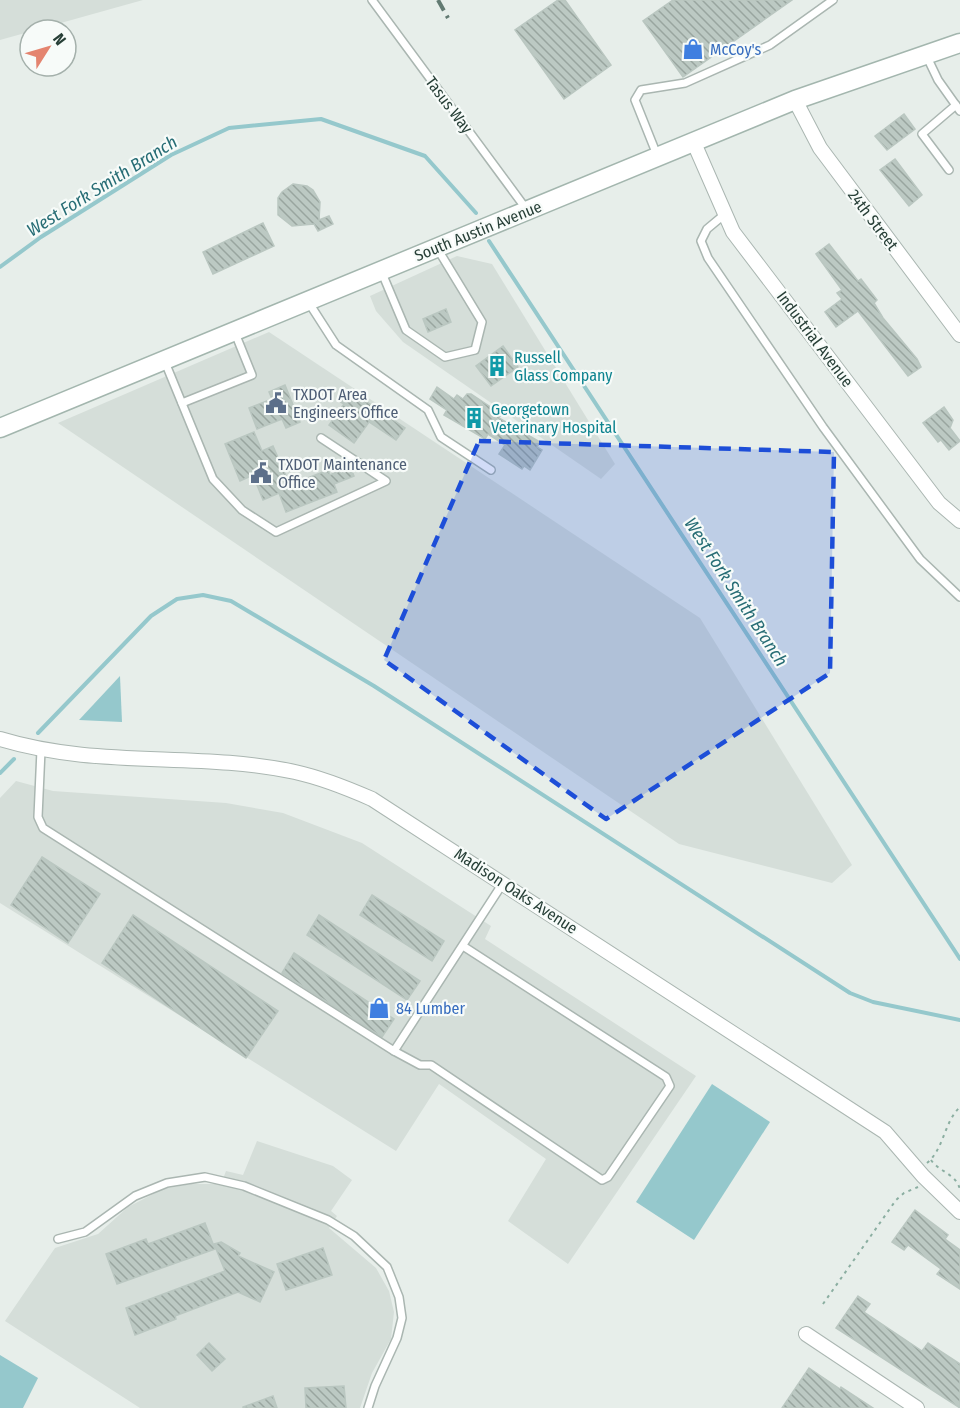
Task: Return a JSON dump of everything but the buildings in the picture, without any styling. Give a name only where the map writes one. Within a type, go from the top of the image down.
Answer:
[{"type":"main road","name":"South Austin Avenue","points":[[0,428],[795,100],[960,43]]},
{"type":"street","name":"24th Street","points":[[795,100],[820,148],[960,335]]},
{"type":"street","name":"Industrial Avenue","points":[[694,143],[733,232],[939,503],[960,521]]},
{"type":"street","name":"Madison Oaks Avenue","points":[[0,739],[41,750],[81,756],[267,768],[321,779],[372,800],[885,1132],[923,1176],[960,1212]]},
{"type":"street","points":[[806,1334],[917,1408]]},
{"type":"lane","name":"Tasus Way","points":[[372,0],[527,210]]},
{"type":"lane","points":[[658,157],[635,100],[640,90],[685,83],[770,45],[833,0]]},
{"type":"lane","points":[[926,54],[938,80],[958,108],[922,134],[949,170]]},
{"type":"lane","points":[[725,214],[707,229],[701,241],[708,258],[823,427],[920,559],[960,597]]},
{"type":"lane","points":[[381,270],[406,330],[445,357],[475,350],[482,322],[437,248]]},
{"type":"lane","points":[[308,301],[336,345],[428,410],[441,437],[491,470]]},
{"type":"lane","points":[[182,403],[252,375],[234,331]]},
{"type":"lane","points":[[164,360],[220,490],[242,510],[276,532],[386,481],[321,438]]},
{"type":"lane","points":[[41,750],[39,817],[43,828],[394,1051],[420,1065],[431,1065],[602,1180],[608,1177],[670,1086],[666,1077],[463,946]]},
{"type":"lane","points":[[394,1051],[503,883]]},
{"type":"lane","points":[[58,1239],[85,1232],[135,1196],[167,1183],[205,1177],[244,1186],[328,1220],[354,1236],[387,1267],[399,1297],[402,1318],[397,1338],[375,1386],[368,1408]]},
{"type":"path","points":[[926,1164],[931,1160],[953,1113],[960,1107]]},
{"type":"path","points":[[931,1160],[935,1167],[954,1178],[960,1190]]},
{"type":"path","points":[[823,1304],[896,1200],[903,1193],[921,1185]]},
{"type":"highlighted area","points":[[479,441],[834,452],[830,673],[606,819],[384,660]]},
{"type":"shaded area","points":[[0,0],[143,0],[78,18],[18,18],[18,35],[0,40]]},
{"type":"shaded area","name":"Russell Glass Company","points":[[457,256],[492,264],[615,464],[601,479],[403,342],[376,311],[370,296]]},
{"type":"shaded area","points":[[269,332],[700,618],[852,865],[832,883],[679,844],[58,423]]},
{"type":"shaded area","name":"84 Lumber","points":[[16,781],[53,791],[226,803],[283,813],[362,843],[491,926],[485,939],[696,1076],[568,1264],[508,1221],[546,1159],[439,1084],[396,1151],[0,903],[0,798]]},
{"type":"shaded area","points":[[257,1141],[333,1166],[352,1180],[331,1211],[337,1216],[329,1228],[376,1268],[389,1291],[394,1312],[391,1339],[372,1373],[360,1408],[140,1408],[5,1321],[55,1248],[98,1234],[128,1207],[163,1189],[191,1184],[221,1184],[226,1171],[243,1175]]},
{"type":"water","points":[[120,676],[122,722],[79,720]]},
{"type":"water","points":[[712,1084],[770,1122],[694,1240],[636,1202]]},
{"type":"water","points":[[0,1355],[38,1378],[23,1408],[0,1408]]},
{"type":"waterway","name":"West Fork Smith Branch","points":[[0,267],[41,237],[171,155],[229,128],[321,119],[425,156],[476,213]]},
{"type":"waterway","name":"West Fork Smith Branch","points":[[489,241],[960,959]]},
{"type":"waterway","points":[[38,733],[151,616],[177,599],[203,595],[231,601],[374,686],[850,993],[873,1002],[960,1020]]},
{"type":"waterway","points":[[0,773],[14,759]]},
{"type":"railway","points":[[438,0],[448,18]]},
{"type":"place","name":"McCoy's","points":[[693,49]]},
{"type":"place","name":"Russell Glass Company","points":[[497,366]]},
{"type":"place","name":"TXDOT Area Engineers Office","points":[[276,403]]},
{"type":"place","name":"Georgetown Veterinary Hospital","points":[[474,418]]},
{"type":"place","name":"TXDOT Maintenance Office","points":[[261,473]]},
{"type":"place","name":"84 Lumber","points":[[379,1008]]}]
